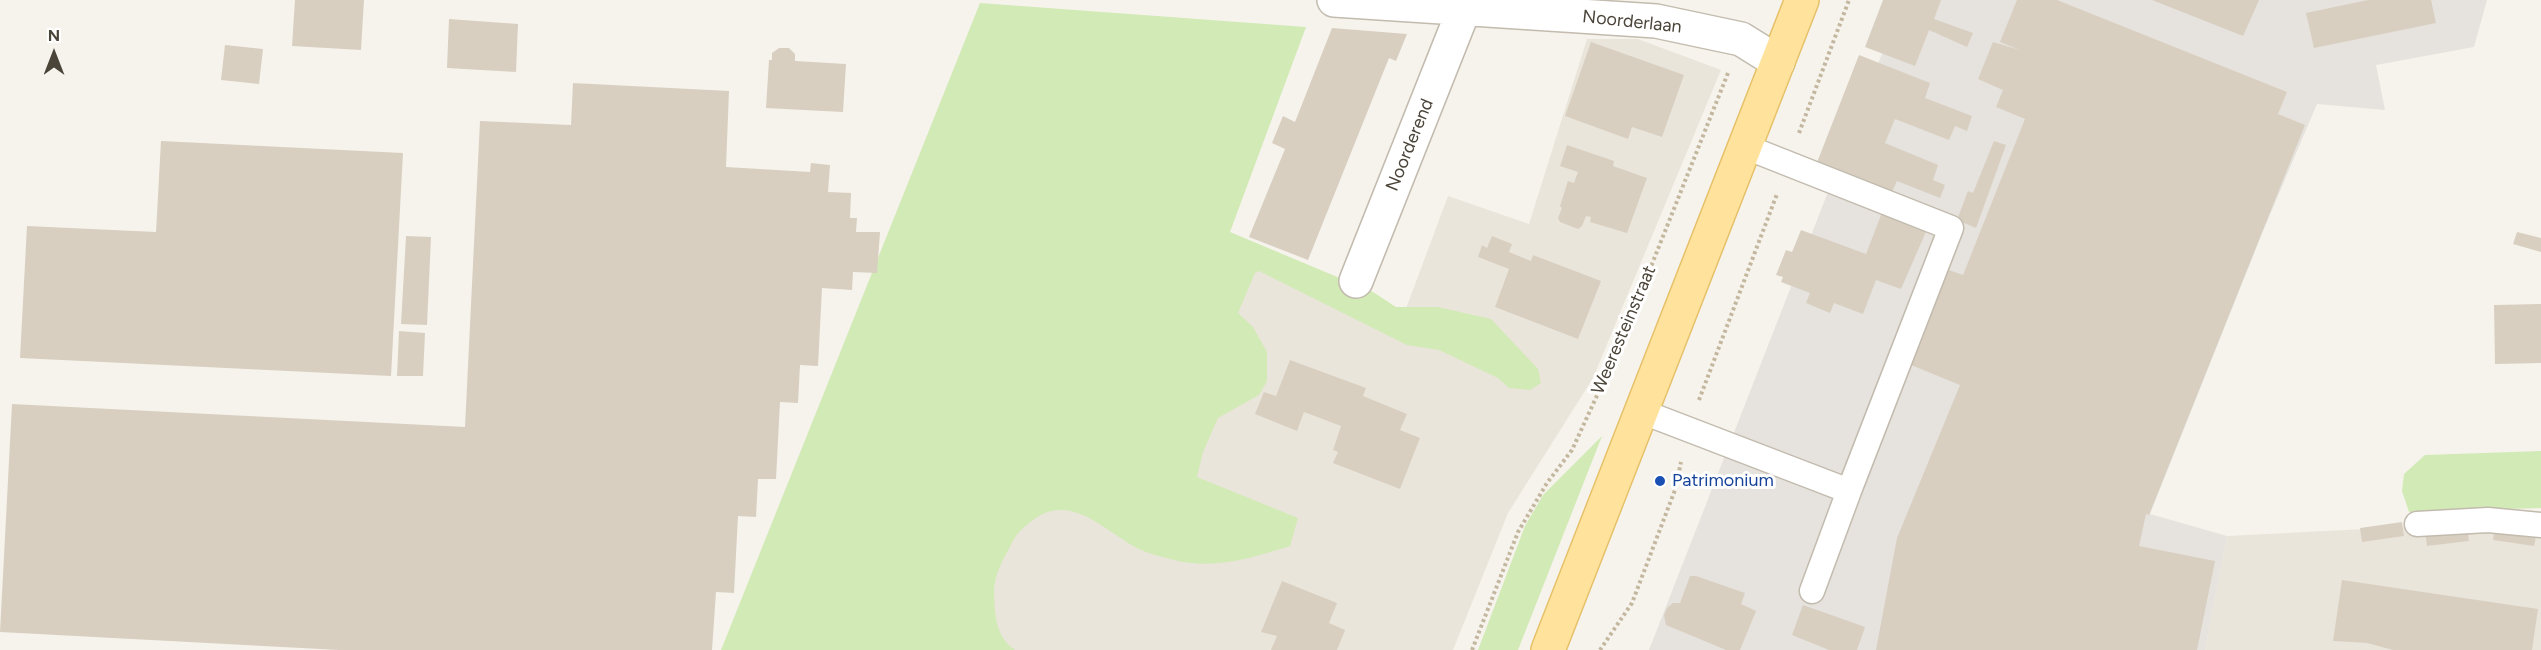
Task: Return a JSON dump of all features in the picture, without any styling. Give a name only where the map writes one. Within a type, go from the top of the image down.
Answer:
[{"type":"main road","points":[[1548,650],[1802,0]]},
{"type":"street","name":"Noorderlaan","points":[[1334,0],[1656,21],[1742,39],[1778,62]]},
{"type":"street","name":"Noorderend","points":[[1356,281],[1464,9]]},
{"type":"lane","points":[[1746,147],[1951,228],[1812,591]]},
{"type":"lane","points":[[1642,412],[1849,491]]},
{"type":"lane","points":[[2417,524],[2488,520],[2541,525]]},
{"type":"path","points":[[1600,650],[1632,603],[1675,490],[1688,430],[1849,0]]},
{"type":"path","name":"Weeresteinstraat","points":[[1472,650],[1518,532],[1547,483],[1572,450],[1617,352],[1742,39]]},
{"type":"shaded area","points":[[1903,0],[2487,0],[2474,47],[2376,65],[2385,110],[2317,104],[2261,236],[2150,514],[2227,536],[2205,650],[1649,650]]},
{"type":"shaded area","points":[[1587,39],[1638,39],[1721,70],[1593,378],[1508,513],[1453,650],[721,650],[1229,250],[1404,314],[1448,196],[1529,224]]},
{"type":"shaded area","points":[[2541,520],[2541,650],[2205,650],[2227,536]]},
{"type":"green space","points":[[980,3],[1306,27],[1230,232],[1373,292],[1396,307],[1438,307],[1491,319],[1538,369],[1541,383],[1530,390],[1509,388],[1498,378],[1439,350],[1407,345],[1259,271],[1255,273],[1238,313],[1253,327],[1267,352],[1267,381],[1259,395],[1218,418],[1203,452],[1197,477],[1298,518],[1290,546],[1233,561],[1189,563],[1164,558],[1139,549],[1099,524],[1073,512],[1060,510],[1047,512],[1033,520],[1016,536],[997,573],[994,593],[997,624],[1003,638],[1015,650],[721,650]]},
{"type":"green space","points":[[1602,436],[1518,650],[1478,650],[1525,526],[1543,495]]},
{"type":"green space","points":[[2541,451],[2541,508],[2409,512],[2402,491],[2404,474],[2425,455]]},
{"type":"building","points":[[295,0],[364,0],[361,50],[292,46]]},
{"type":"building","points":[[1883,0],[1941,0],[1934,19],[1973,33],[1967,47],[1929,30],[1915,66],[1865,47]]},
{"type":"building","points":[[2017,0],[2057,0],[2287,92],[2278,114],[2305,125],[2149,515],[2146,514],[2139,546],[2215,561],[2197,650],[1876,650],[1897,538],[1960,385],[1911,365],[1943,268],[1963,275],[2025,119],[1996,107],[2003,90],[1978,79],[1993,42],[2020,50],[2000,42]]},
{"type":"building","points":[[2152,0],[2259,0],[2243,36]]},
{"type":"building","points":[[2368,0],[2431,0],[2436,23],[2314,48],[2306,13]]},
{"type":"building","points":[[449,19],[518,24],[516,72],[447,68]]},
{"type":"building","points":[[1332,28],[1407,34],[1396,61],[1389,58],[1308,260],[1249,237],[1285,149],[1272,143],[1283,116],[1295,122]]},
{"type":"building","points":[[1591,42],[1684,75],[1662,137],[1632,127],[1628,139],[1565,116]]},
{"type":"building","points":[[225,45],[263,49],[259,84],[221,80]]},
{"type":"building","points":[[779,48],[789,48],[795,54],[795,61],[846,64],[843,112],[766,108],[769,60],[772,60],[772,53]]},
{"type":"building","points":[[1859,55],[1930,83],[1925,98],[1972,116],[1967,131],[1955,126],[1949,140],[1895,119],[1885,143],[1938,165],[1933,180],[1945,185],[1940,198],[1897,181],[1891,194],[1816,165]]},
{"type":"building","points":[[573,83],[729,91],[726,167],[810,172],[811,163],[830,165],[828,192],[851,193],[850,218],[857,218],[856,232],[880,232],[877,273],[853,272],[852,290],[822,288],[818,366],[800,365],[798,403],[780,402],[776,479],[758,479],[756,517],[738,516],[734,593],[716,592],[712,650],[339,650],[0,632],[12,404],[465,427],[480,121],[571,125]]},
{"type":"building","points":[[161,141],[403,153],[391,376],[20,358],[27,226],[156,232]]},
{"type":"building","points":[[1994,141],[2006,145],[1976,228],[1957,220],[1968,191],[1973,193]]},
{"type":"building","points":[[1567,145],[1614,161],[1613,166],[1647,178],[1627,233],[1590,222],[1591,217],[1586,216],[1582,226],[1578,229],[1560,222],[1558,218],[1562,208],[1560,206],[1568,181],[1574,183],[1578,172],[1560,166]]},
{"type":"building","points":[[1883,210],[1928,227],[1901,289],[1876,280],[1863,314],[1834,303],[1830,313],[1806,303],[1810,293],[1781,282],[1783,277],[1776,275],[1786,250],[1792,252],[1801,230],[1866,254]]},
{"type":"building","points":[[2517,232],[2541,238],[2541,252],[2513,244]]},
{"type":"building","points":[[406,236],[431,237],[427,325],[401,324]]},
{"type":"building","points":[[1492,236],[1512,244],[1509,252],[1531,261],[1533,255],[1601,281],[1578,339],[1495,307],[1509,269],[1478,257],[1482,245],[1487,248]]},
{"type":"building","points":[[2541,304],[2541,363],[2495,364],[2494,305]]},
{"type":"building","points":[[399,331],[425,333],[423,376],[397,376]]},
{"type":"building","points":[[1290,360],[1366,388],[1363,396],[1407,414],[1400,430],[1420,438],[1400,489],[1333,463],[1338,452],[1333,450],[1341,426],[1304,412],[1297,431],[1255,414],[1264,392],[1276,396]]},
{"type":"building","points":[[2402,522],[2404,536],[2362,542],[2360,528]]},
{"type":"building","points":[[2495,525],[2537,532],[2534,546],[2493,540]]},
{"type":"building","points":[[2467,526],[2469,541],[2427,546],[2425,531]]},
{"type":"building","points":[[1690,576],[1745,593],[1741,604],[1756,611],[1740,650],[1726,650],[1666,625],[1664,615],[1667,608],[1673,603],[1680,603]]},
{"type":"building","points":[[2342,580],[2538,609],[2532,650],[2393,650],[2367,643],[2333,641]]},
{"type":"building","points":[[1282,581],[1337,603],[1329,623],[1345,630],[1337,650],[1271,650],[1277,636],[1261,632]]},
{"type":"building","points":[[1803,605],[1865,627],[1857,650],[1829,650],[1792,635]]},
{"type":"place","name":"Patrimonium","points":[[1660,481]]}]
